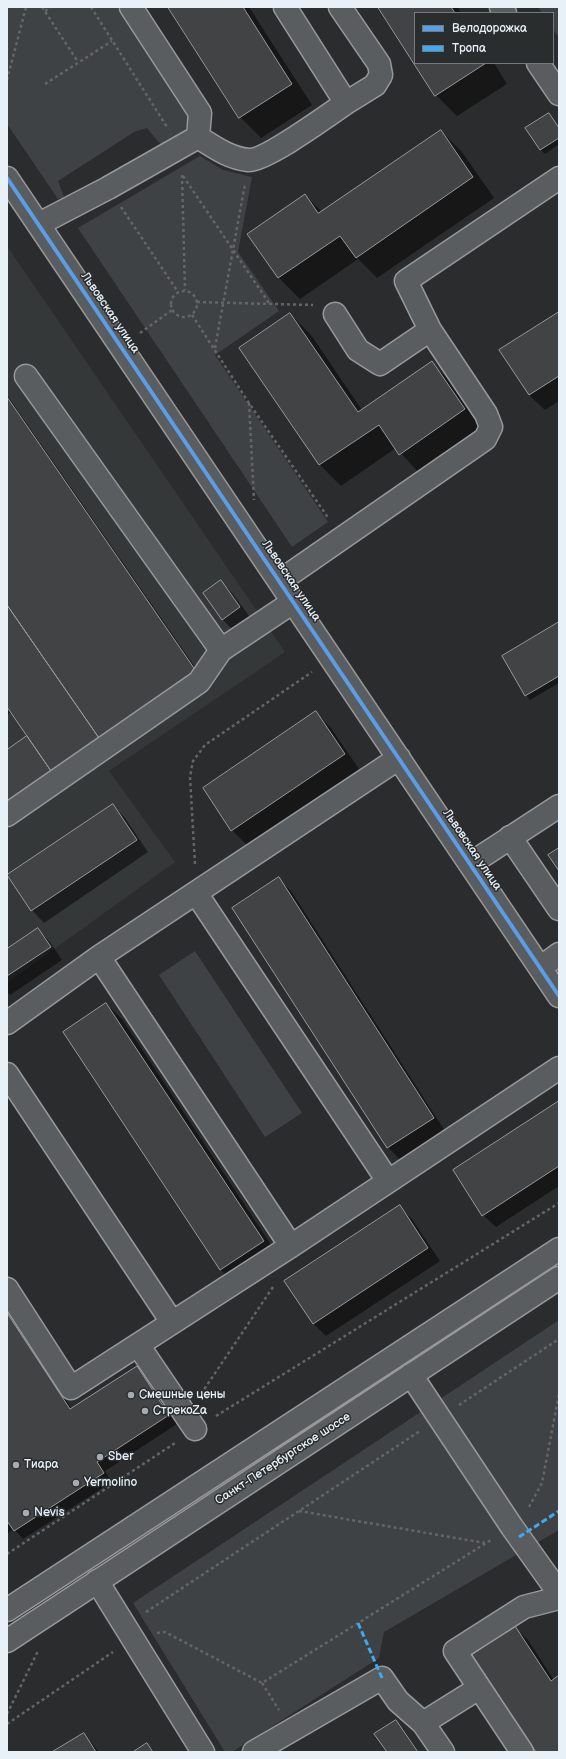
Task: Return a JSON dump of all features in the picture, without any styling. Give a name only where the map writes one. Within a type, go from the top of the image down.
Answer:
[{"type":"main road","points":[[131,7],[200,113],[198,137]]},
{"type":"main road","points":[[285,7],[346,103]]},
{"type":"main road","points":[[198,137],[228,155],[250,161],[270,153],[375,85],[380,76],[379,64],[340,7]]},
{"type":"main road","points":[[539,64],[559,94]]},
{"type":"main road","points":[[38,224],[108,188],[198,137]]},
{"type":"main road","name":"Львовская улица","points":[[7,178],[559,996]]},
{"type":"main road","points":[[280,581],[485,440],[491,427],[486,414],[430,330],[406,280],[559,178]]},
{"type":"main road","points":[[335,314],[358,350],[380,364],[430,330]]},
{"type":"main road","points":[[26,376],[220,650]]},
{"type":"main road","points":[[7,815],[199,682],[220,650],[293,602]]},
{"type":"main road","points":[[7,1023],[99,957],[399,758]]},
{"type":"main road","points":[[470,864],[559,806]]},
{"type":"main road","points":[[510,838],[559,909]]},
{"type":"main road","points":[[196,892],[388,1181]]},
{"type":"main road","points":[[540,968],[559,954]]},
{"type":"main road","points":[[99,957],[291,1246]]},
{"type":"main road","points":[[7,1289],[71,1388],[291,1246],[559,1068]]},
{"type":"main road","points":[[7,1074],[172,1322]]},
{"type":"main road","name":"Санкт-Петербургское шоссе","points":[[7,1610],[559,1249]]},
{"type":"main road","name":"Санкт-Петербургское шоссе","points":[[7,1641],[559,1278]]},
{"type":"main road","points":[[138,1345],[195,1430]]},
{"type":"main road","points":[[411,1375],[512,1527],[559,1593]]},
{"type":"main road","points":[[97,1581],[203,1752]]},
{"type":"main road","points":[[522,1752],[455,1651],[524,1607],[559,1598]]},
{"type":"main road","points":[[254,1752],[382,1678],[398,1701],[423,1723],[443,1752]]},
{"type":"main road","points":[[423,1723],[479,1688]]},
{"type":"path","points":[[7,80],[26,7]]},
{"type":"path","points":[[42,7],[78,62]]},
{"type":"path","points":[[45,11],[51,7]]},
{"type":"path","points":[[91,7],[173,135],[178,149],[182,175],[185,290]]},
{"type":"path","points":[[45,84],[112,41]]},
{"type":"path","points":[[215,349],[250,161]]},
{"type":"path","points":[[182,175],[269,304]]},
{"type":"path","points":[[108,188],[178,292]]},
{"type":"path","points":[[185,290],[195,296],[197,309],[192,315],[181,317],[172,310],[170,303],[172,297],[178,292],[185,290]]},
{"type":"path","points":[[197,302],[313,305],[335,314]]},
{"type":"path","points":[[135,337],[172,310]]},
{"type":"path","points":[[192,315],[249,403],[343,539]]},
{"type":"path","points":[[249,403],[255,505]]},
{"type":"path","points":[[196,892],[190,777],[193,761],[205,745],[317,668]]},
{"type":"path","points":[[7,1554],[195,1430],[559,1203]]},
{"type":"path","points":[[195,1430],[195,1403],[270,1293],[276,1280]]},
{"type":"path","points":[[7,1724],[117,1650],[129,1633],[135,1620],[559,1339]]},
{"type":"path","points":[[262,1683],[512,1527],[530,1506],[542,1483],[559,1394]]},
{"type":"path","points":[[298,1511],[485,1543]]},
{"type":"path","points":[[129,1633],[165,1632],[262,1683],[292,1729]]},
{"type":"path","points":[[7,1714],[40,1648]]},
{"type":"shaded area","points":[[7,7],[117,7],[186,105],[188,119],[184,132],[175,141],[169,144],[161,145],[147,128],[134,132],[58,181],[64,197],[58,199],[7,124]]},
{"type":"shaded area","points":[[538,7],[559,7],[559,38],[554,30],[554,12],[541,12]]},
{"type":"shaded area","points":[[200,156],[223,170],[252,177],[238,252],[279,311],[215,355],[328,522],[292,547],[78,228]]},
{"type":"shaded area","points":[[7,246],[285,652],[109,771],[175,862],[7,983]]},
{"type":"shaded area","points":[[195,951],[302,1113],[265,1137],[159,975]]},
{"type":"shaded area","points":[[559,1320],[559,1530],[384,1632],[379,1658],[232,1752],[225,1752],[133,1603]]},
{"type":"building","points":[[168,7],[243,7],[292,84],[239,118]]},
{"type":"building","points":[[378,7],[451,7],[454,12],[414,12],[414,63]]},
{"type":"building","points":[[415,64],[484,64],[435,96]]},
{"type":"building","points":[[549,113],[559,128],[559,138],[540,150],[525,128]]},
{"type":"building","points":[[441,130],[473,177],[356,258],[340,236],[278,278],[247,234],[305,194],[318,213]]},
{"type":"building","points":[[559,312],[559,376],[529,395],[499,350]]},
{"type":"building","points":[[290,313],[358,412],[432,361],[465,409],[399,455],[379,425],[319,465],[239,348]]},
{"type":"building","points":[[7,397],[196,671],[99,738],[7,605]]},
{"type":"building","points":[[221,580],[240,607],[222,620],[203,593]]},
{"type":"building","points":[[7,605],[99,738],[51,771],[7,707]]},
{"type":"building","points":[[559,622],[559,676],[525,696],[502,656]]},
{"type":"building","points":[[316,711],[345,754],[231,831],[203,788]]},
{"type":"building","points":[[27,736],[51,771],[7,802],[7,750]]},
{"type":"building","points":[[113,804],[137,840],[31,911],[7,875]]},
{"type":"building","points":[[559,848],[559,871],[548,855]]},
{"type":"building","points":[[279,877],[434,1118],[387,1148],[232,908]]},
{"type":"building","points":[[38,928],[51,947],[7,976],[7,949]]},
{"type":"building","points":[[106,1003],[264,1241],[220,1270],[63,1032]]},
{"type":"building","points":[[559,1101],[559,1166],[482,1216],[453,1170]]},
{"type":"building","points":[[400,1205],[428,1248],[313,1324],[284,1281]]},
{"type":"building","points":[[7,1313],[70,1409],[137,1366],[169,1415],[97,1462],[104,1473],[14,1531],[7,1521]]},
{"type":"building","points":[[515,1626],[551,1681],[559,1675],[559,1752],[536,1752],[472,1655]]},
{"type":"building","points":[[396,1720],[418,1752],[387,1752],[374,1734]]},
{"type":"building","points":[[84,1733],[96,1752],[52,1752]]},
{"type":"building","points":[[147,1743],[153,1752],[133,1752]]},
{"type":"marked path","points":[[519,1537],[559,1511]]},
{"type":"marked path","points":[[358,1623],[382,1678]]},
{"type":"cycle path","points":[[7,178],[559,996]]},
{"type":"place","name":"Смешные цены","points":[[131,1395]]},
{"type":"place","name":"СтрекоZа","points":[[145,1411]]},
{"type":"place","name":"Sber","points":[[100,1457]]},
{"type":"place","name":"Тиара","points":[[16,1465]]},
{"type":"place","name":"Yermolino","points":[[76,1483]]},
{"type":"place","name":"Nevis","points":[[26,1513]]}]
